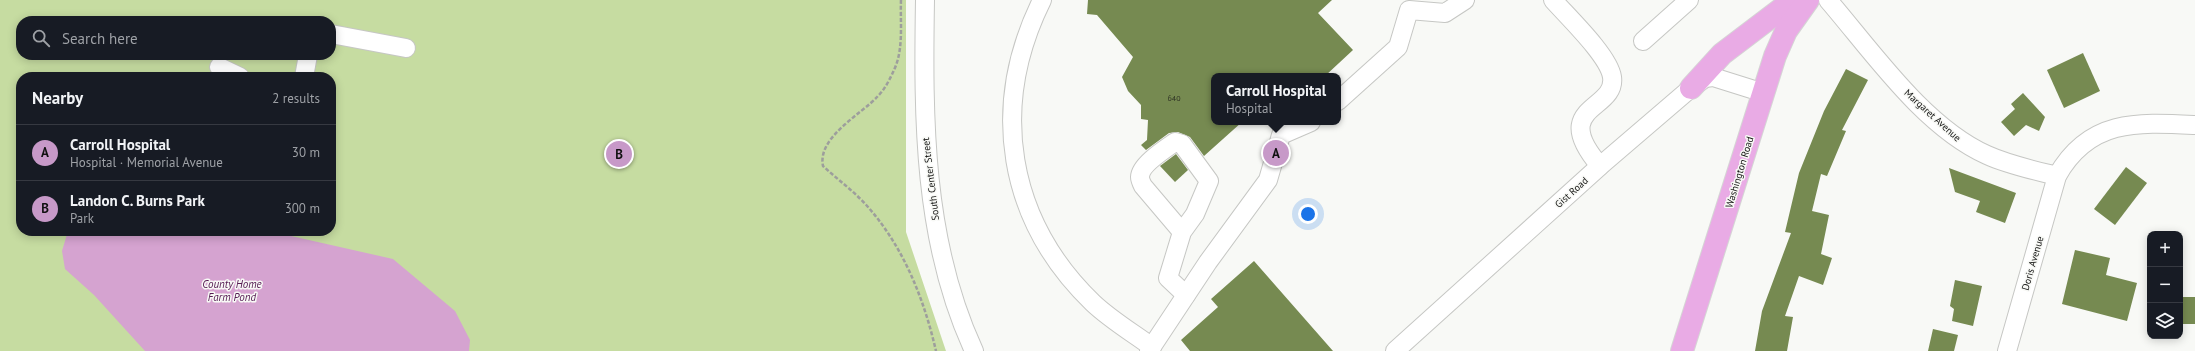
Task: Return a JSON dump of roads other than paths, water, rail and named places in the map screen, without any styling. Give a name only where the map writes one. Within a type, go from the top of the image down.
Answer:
[{"type":"main road","points":[[1691,88],[1722,54],[1788,4],[1796,0]]},
{"type":"main road","name":"Washington Road","points":[[1682,351],[1775,56],[1786,31],[1808,0]]},
{"type":"street","name":"South Center Street","points":[[925,0],[924,129],[934,218],[951,294],[974,351]]},
{"type":"street","points":[[1042,0],[1027,34],[1018,65],[1014,89],[1012,116],[1014,148],[1024,196],[1042,237],[1057,261],[1082,292],[1095,305],[1151,349],[1186,294],[1268,180],[1281,135],[1304,125]]},
{"type":"street","points":[[1341,98],[1398,47],[1409,10],[1445,13],[1465,0]]},
{"type":"street","points":[[1553,0],[1604,59],[1611,71],[1612,84],[1610,91],[1587,111],[1581,124],[1581,138],[1586,149],[1600,166]]},
{"type":"street","points":[[1643,41],[1689,0]]},
{"type":"street","name":"Margaret Avenue","points":[[1828,0],[1905,90],[1952,135],[1986,155],[2007,164],[2057,176]]},
{"type":"street","points":[[336,35],[406,48]]},
{"type":"street","points":[[305,72],[307,60]]},
{"type":"street","points":[[219,67],[230,72]]},
{"type":"street","name":"Gist Road","points":[[1395,351],[1600,166],[1691,88],[1705,78],[1713,77],[1764,92]]},
{"type":"street","points":[[2057,176],[2065,160],[2079,146],[2091,137],[2106,130],[2119,126],[2149,123],[2195,125]]},
{"type":"street","points":[[1182,232],[1143,186],[1140,177],[1143,169],[1156,156],[1174,142],[1182,144],[1209,181],[1195,214],[1182,232],[1168,278],[1186,294]]},
{"type":"street","name":"Doris Avenue","points":[[2007,351],[2057,176]]},
{"type":"water","name":"County Home Farm Pond","points":[[66,236],[291,236],[393,259],[455,311],[470,340],[469,351],[145,351],[94,295],[65,269],[62,251]]},
{"type":"place","name":"Carroll Hospital","points":[[1276,153]]},
{"type":"place","name":"Landon C. Burns Park","points":[[619,154]]}]
